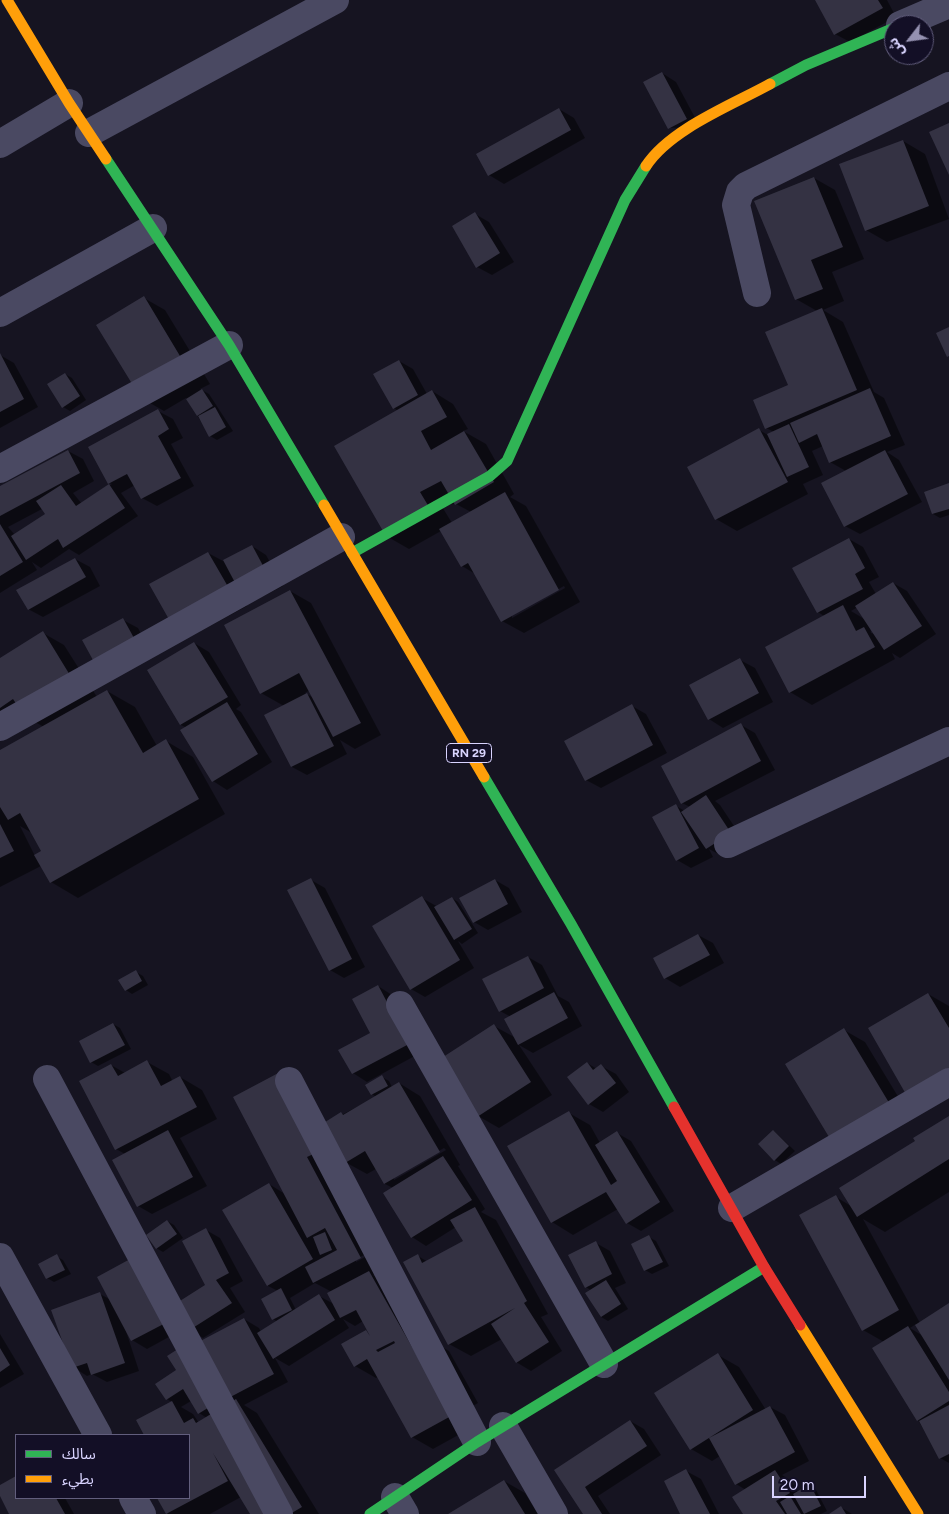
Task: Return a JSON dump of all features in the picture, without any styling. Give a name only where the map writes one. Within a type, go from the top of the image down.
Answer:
[{"type":"main road","name":"RN 29","points":[[7,0],[69,103],[229,345],[571,924],[764,1267],[918,1514]]},
{"type":"main road","points":[[347,545],[490,476],[507,461],[625,200],[650,159],[680,133],[806,65],[884,32]]},
{"type":"main road","points":[[370,1514],[400,1505],[477,1442],[764,1267]]},
{"type":"street","points":[[89,133],[335,0]]},
{"type":"street","points":[[923,15],[949,4]]},
{"type":"street","points":[[757,293],[736,205],[740,192],[746,186],[949,86]]},
{"type":"street","points":[[0,144],[69,103]]},
{"type":"street","points":[[0,313],[153,228]]},
{"type":"street","points":[[0,469],[229,345]]},
{"type":"street","points":[[0,727],[347,545]]},
{"type":"street","points":[[728,844],[949,741]]},
{"type":"street","points":[[400,1005],[604,1364]]},
{"type":"street","points":[[47,1079],[279,1514]]},
{"type":"street","points":[[289,1081],[477,1442]]},
{"type":"street","points":[[732,1208],[949,1082]]},
{"type":"street","points":[[0,1257],[97,1434]]},
{"type":"street","points":[[503,1426],[554,1514]]},
{"type":"street","points":[[134,1499],[142,1514]]},
{"type":"building","points":[[815,0],[878,0],[883,8],[834,35]]},
{"type":"building","points":[[662,72],[687,119],[668,129],[643,82]]},
{"type":"building","points":[[559,108],[571,130],[488,176],[476,154]]},
{"type":"building","points":[[949,123],[949,175],[929,132]]},
{"type":"building","points":[[903,140],[929,206],[865,231],[839,164]]},
{"type":"building","points":[[814,177],[843,247],[811,260],[823,289],[795,300],[754,201]]},
{"type":"building","points":[[475,212],[500,253],[476,268],[452,226]]},
{"type":"building","points":[[144,296],[189,371],[142,400],[96,325]]},
{"type":"building","points":[[822,308],[857,390],[765,429],[753,400],[788,385],[765,332]]},
{"type":"building","points":[[949,327],[949,356],[947,357],[936,333]]},
{"type":"building","points":[[0,353],[24,399],[0,412]]},
{"type":"building","points":[[399,360],[418,395],[393,409],[373,374]]},
{"type":"building","points":[[65,373],[80,396],[62,408],[47,384]]},
{"type":"building","points":[[870,388],[891,436],[829,463],[817,434],[799,443],[790,423]]},
{"type":"building","points":[[202,389],[213,406],[197,416],[186,399]]},
{"type":"building","points":[[432,390],[447,417],[421,431],[431,450],[464,431],[494,482],[455,505],[441,481],[420,492],[432,512],[387,538],[334,446]]},
{"type":"building","points":[[215,407],[226,427],[209,437],[198,416]]},
{"type":"building","points":[[158,409],[169,429],[158,436],[181,478],[141,499],[127,474],[108,484],[88,447]]},
{"type":"building","points":[[789,424],[809,467],[787,477],[767,434]]},
{"type":"building","points":[[759,428],[788,482],[715,520],[687,467]]},
{"type":"building","points":[[68,450],[80,473],[0,516],[0,486]]},
{"type":"building","points":[[885,450],[908,494],[844,527],[821,483]]},
{"type":"building","points":[[949,483],[949,509],[932,514],[924,492]]},
{"type":"building","points":[[109,484],[125,508],[63,548],[58,539],[26,560],[11,536],[45,514],[36,501],[61,485],[76,506]]},
{"type":"building","points":[[505,492],[559,590],[501,622],[468,563],[461,567],[439,529]]},
{"type":"building","points":[[0,524],[23,562],[0,576]]},
{"type":"building","points":[[849,538],[865,568],[855,574],[863,589],[817,613],[792,568]]},
{"type":"building","points":[[252,545],[269,577],[240,592],[223,560]]},
{"type":"building","points":[[208,552],[234,597],[175,630],[149,584]]},
{"type":"building","points":[[75,558],[86,577],[28,610],[16,590]]},
{"type":"building","points":[[893,582],[922,626],[884,650],[855,606]]},
{"type":"building","points":[[290,590],[361,723],[333,737],[299,673],[260,694],[224,625]]},
{"type":"building","points":[[843,605],[856,631],[864,627],[875,647],[789,693],[765,647]]},
{"type":"building","points":[[123,618],[140,649],[99,671],[82,640]]},
{"type":"building","points":[[43,631],[76,685],[25,717],[13,699],[0,708],[0,658]]},
{"type":"building","points":[[194,642],[228,697],[180,725],[147,670]]},
{"type":"building","points":[[740,658],[759,693],[708,720],[689,685]]},
{"type":"building","points":[[107,690],[143,753],[166,739],[199,799],[50,883],[34,855],[41,851],[20,813],[8,820],[0,807],[0,750]]},
{"type":"building","points":[[307,693],[334,746],[291,767],[264,715]]},
{"type":"building","points":[[227,702],[258,754],[212,782],[180,730]]},
{"type":"building","points":[[632,704],[653,745],[585,781],[564,741]]},
{"type":"building","points":[[741,723],[761,761],[681,804],[661,766]]},
{"type":"building","points":[[706,795],[731,833],[706,849],[681,812]]},
{"type":"building","points":[[676,804],[699,848],[676,861],[652,817]]},
{"type":"building","points":[[0,824],[14,851],[0,858]]},
{"type":"building","points":[[311,878],[352,959],[329,971],[287,890]]},
{"type":"building","points":[[495,879],[508,904],[473,923],[459,898]]},
{"type":"building","points":[[422,896],[460,960],[410,990],[372,926]]},
{"type":"building","points":[[452,897],[472,929],[454,940],[434,907]]},
{"type":"building","points":[[698,934],[710,955],[664,979],[653,958]]},
{"type":"building","points":[[528,956],[544,988],[499,1012],[482,979]]},
{"type":"building","points":[[136,970],[142,981],[125,991],[118,980]]},
{"type":"building","points":[[378,985],[409,1044],[352,1074],[338,1050],[370,1033],[352,999]]},
{"type":"building","points":[[554,992],[568,1018],[518,1045],[504,1019]]},
{"type":"building","points":[[928,993],[949,1028],[949,1071],[907,1096],[868,1028]]},
{"type":"building","points":[[113,1023],[125,1045],[90,1063],[79,1041]]},
{"type":"building","points":[[494,1024],[531,1082],[477,1117],[440,1059]]},
{"type":"building","points":[[844,1028],[891,1106],[832,1142],[785,1064]]},
{"type":"building","points":[[147,1060],[161,1086],[180,1076],[197,1107],[115,1150],[79,1081],[111,1064],[118,1076]]},
{"type":"building","points":[[587,1062],[593,1070],[601,1064],[616,1083],[588,1105],[567,1077]]},
{"type":"building","points":[[284,1070],[326,1148],[307,1157],[361,1258],[313,1283],[305,1267],[337,1250],[325,1228],[307,1238],[233,1097]]},
{"type":"building","points":[[382,1075],[388,1086],[371,1095],[365,1085]]},
{"type":"building","points":[[399,1082],[440,1152],[384,1184],[365,1151],[345,1163],[322,1124],[341,1112],[343,1115]]},
{"type":"building","points":[[569,1111],[611,1185],[617,1181],[595,1145],[617,1131],[660,1202],[626,1224],[606,1192],[551,1223],[507,1146]]},
{"type":"building","points":[[949,1116],[949,1159],[857,1217],[839,1188],[915,1141],[913,1138]]},
{"type":"building","points":[[168,1130],[193,1177],[137,1207],[112,1160]]},
{"type":"building","points":[[773,1130],[789,1146],[774,1161],[758,1144]]},
{"type":"building","points":[[443,1156],[472,1200],[411,1238],[383,1193]]},
{"type":"building","points":[[269,1183],[313,1259],[267,1286],[222,1210]]},
{"type":"building","points":[[836,1195],[899,1310],[862,1331],[799,1215]]},
{"type":"building","points":[[475,1207],[527,1301],[524,1303],[549,1342],[516,1363],[491,1324],[515,1308],[448,1345],[403,1262],[418,1254],[422,1263],[463,1241],[450,1220]]},
{"type":"building","points":[[167,1220],[177,1234],[156,1249],[146,1235]]},
{"type":"building","points":[[206,1228],[229,1273],[216,1280],[232,1303],[188,1331],[172,1306],[205,1285],[182,1241]]},
{"type":"building","points":[[325,1232],[332,1250],[320,1255],[313,1237]]},
{"type":"building","points":[[649,1235],[663,1262],[644,1271],[631,1244]]},
{"type":"building","points":[[596,1241],[612,1274],[585,1288],[568,1255]]},
{"type":"building","points":[[143,1252],[177,1317],[131,1341],[97,1277]]},
{"type":"building","points":[[57,1254],[65,1270],[46,1279],[38,1264]]},
{"type":"building","points":[[369,1271],[451,1416],[411,1438],[367,1359],[354,1367],[341,1344],[366,1330],[370,1336],[356,1310],[340,1318],[327,1293]],"holes":[[[394,1341],[395,1343],[378,1352],[376,1350]]]},
{"type":"building","points":[[606,1280],[621,1304],[601,1317],[585,1293]]},
{"type":"building","points":[[281,1288],[292,1310],[272,1320],[261,1299]]},
{"type":"building","points":[[100,1292],[125,1363],[91,1375],[87,1363],[72,1368],[51,1310]]},
{"type":"building","points":[[319,1294],[335,1320],[273,1359],[257,1333]]},
{"type":"building","points":[[949,1303],[949,1380],[915,1325]]},
{"type":"building","points":[[244,1318],[274,1374],[219,1403],[189,1347]]},
{"type":"building","points":[[908,1326],[949,1392],[949,1401],[917,1421],[872,1348]]},
{"type":"building","points":[[181,1347],[216,1403],[198,1414],[183,1389],[166,1400],[155,1384],[176,1370],[167,1356]]},
{"type":"building","points":[[0,1348],[10,1365],[0,1372]]},
{"type":"building","points":[[718,1353],[753,1410],[690,1450],[654,1393]]},
{"type":"building","points":[[236,1399],[302,1507],[290,1514],[250,1514],[213,1453],[228,1481],[166,1514],[158,1499],[190,1499],[190,1434],[143,1434],[136,1420],[172,1401],[184,1423],[193,1418],[196,1423]]},
{"type":"building","points":[[949,1405],[949,1454],[939,1459],[919,1421]]},
{"type":"building","points":[[770,1406],[795,1452],[735,1485],[709,1438]]},
{"type":"building","points":[[630,1420],[647,1446],[585,1487],[602,1514],[583,1514],[554,1470]]},
{"type":"building","points":[[686,1469],[710,1514],[680,1514],[664,1481]]},
{"type":"building","points":[[775,1470],[790,1493],[776,1501],[785,1514],[743,1514],[732,1497]]},
{"type":"building","points":[[15,1477],[15,1499],[57,1499],[65,1514],[9,1514],[0,1496],[0,1485]]},
{"type":"building","points":[[504,1480],[525,1514],[448,1514]]},
{"type":"building","points":[[810,1484],[821,1506],[804,1514],[793,1494]]},
{"type":"building","points":[[790,1496],[801,1514],[787,1514],[780,1502]]},
{"type":"building","points":[[841,1506],[846,1514],[829,1514]]},
{"type":"traffic: fast","points":[[770,84],[806,65],[884,32]]},
{"type":"traffic: fast","points":[[106,159],[229,345],[324,505]]},
{"type":"traffic: fast","points":[[352,553],[490,476],[507,461],[625,200],[646,166]]},
{"type":"traffic: fast","points":[[484,777],[571,924],[674,1107]]},
{"type":"traffic: fast","points":[[370,1514],[477,1442],[764,1267]]},
{"type":"traffic: slow","points":[[7,0],[69,103],[106,159]]},
{"type":"traffic: slow","points":[[646,166],[657,153],[686,129],[720,109],[770,84]]},
{"type":"traffic: slow","points":[[324,505],[484,777]]},
{"type":"traffic: slow","points":[[800,1325],[918,1514]]},
{"type":"traffic: jam","points":[[674,1107],[764,1267],[800,1325]]}]
